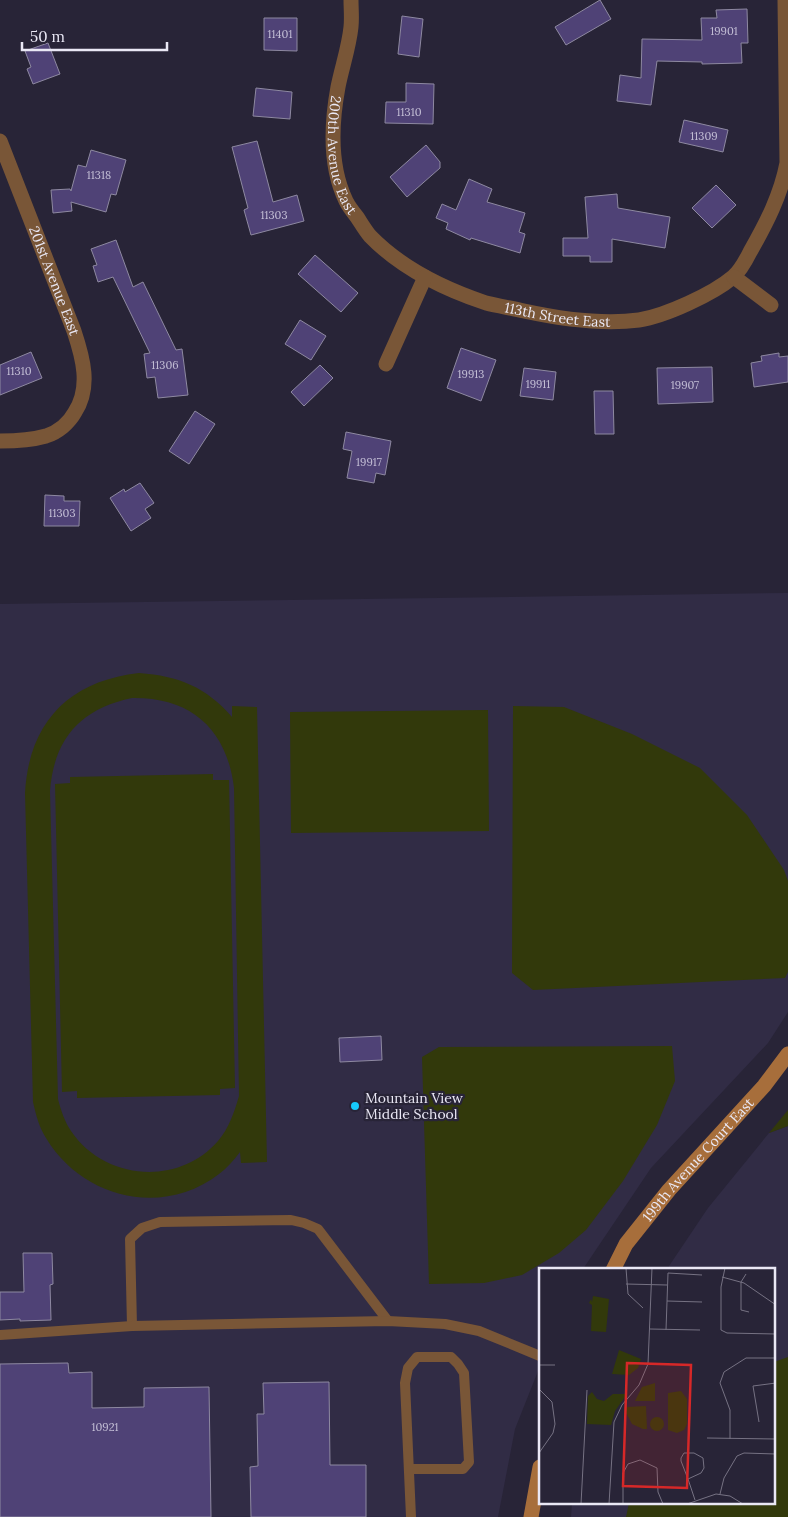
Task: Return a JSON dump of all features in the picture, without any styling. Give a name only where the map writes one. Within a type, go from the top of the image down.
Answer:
[{"type":"main road","name":"199th Avenue Court East","points":[[614,1268],[626,1244],[669,1190],[764,1086],[788,1054]]},
{"type":"main road","points":[[531,1517],[539,1473]]},
{"type":"street","name":"200th Avenue East","points":[[351,0],[351,26],[338,90],[332,132],[334,158],[339,180],[346,201],[369,235],[403,263],[425,277]]},
{"type":"street","points":[[771,306],[734,277],[767,223],[784,178],[787,163],[785,0]]},
{"type":"street","name":"201st Avenue East","points":[[0,141],[74,331],[84,374],[82,397],[69,422],[46,436],[0,441]]},
{"type":"street","name":"113th Street East","points":[[425,277],[488,303],[547,316],[585,321],[622,321],[640,320],[679,308],[707,294],[734,277]]},
{"type":"street","points":[[386,364],[425,277]]},
{"type":"lane","points":[[132,1326],[130,1239],[142,1228],[160,1222],[291,1220],[318,1229],[388,1321]]},
{"type":"lane","points":[[0,1335],[132,1326],[388,1321],[444,1324],[479,1331],[539,1356]]},
{"type":"lane","points":[[408,1469],[463,1470],[469,1462],[464,1373],[450,1357],[417,1357],[408,1368],[405,1382],[408,1469],[411,1517]]},
{"type":"shaded area","name":"Mountain View Middle School","points":[[788,593],[788,1012],[768,1043],[651,1168],[584,1268],[539,1268],[539,1369],[515,1429],[498,1517],[0,1517],[0,604]]},
{"type":"shaded area","points":[[788,1126],[788,1517],[571,1517],[572,1504],[776,1504],[776,1268],[668,1268],[708,1208],[769,1133]]},
{"type":"green space","points":[[139,673],[179,680],[202,691],[232,717],[232,706],[257,707],[267,1162],[241,1163],[240,1152],[222,1172],[197,1188],[173,1195],[149,1198],[125,1195],[102,1187],[80,1175],[61,1159],[46,1138],[33,1102],[25,793],[28,768],[35,745],[44,726],[57,709],[73,696],[92,685]],"holes":[[[132,698],[153,699],[172,703],[188,710],[202,720],[214,733],[230,767],[234,788],[239,1096],[225,1131],[218,1141],[202,1156],[183,1166],[163,1171],[142,1172],[121,1168],[102,1160],[85,1147],[69,1128],[58,1099],[50,791],[57,756],[73,729],[84,719],[114,703]]]},
{"type":"green space","points":[[513,706],[564,707],[632,734],[700,768],[747,815],[784,870],[788,881],[788,972],[785,978],[533,990],[512,973]]},
{"type":"green space","points":[[488,710],[489,831],[291,833],[290,712]]},
{"type":"green space","points":[[213,774],[213,780],[229,780],[235,1088],[220,1089],[220,1095],[77,1098],[77,1091],[62,1092],[55,784],[70,783],[70,777]]},
{"type":"green space","points":[[672,1046],[675,1081],[657,1125],[623,1181],[586,1230],[559,1253],[522,1275],[484,1283],[429,1284],[422,1057],[439,1047]]},
{"type":"green space","points":[[788,1110],[788,1126],[769,1133]]},
{"type":"green space","points":[[788,1357],[788,1517],[626,1517],[629,1504],[776,1504],[776,1361]]},
{"type":"building","points":[[600,0],[611,19],[566,45],[555,27]]},
{"type":"building","points":[[747,9],[748,43],[741,43],[742,63],[702,64],[702,62],[657,61],[651,105],[617,101],[620,75],[641,78],[642,39],[702,40],[701,18],[717,18],[716,10]]},
{"type":"building","points":[[402,16],[423,19],[419,57],[398,54]]},
{"type":"building","points":[[264,18],[297,18],[297,51],[264,50]]},
{"type":"building","points":[[48,43],[60,74],[33,84],[27,69],[31,67],[25,51]]},
{"type":"building","points":[[406,83],[434,84],[433,124],[385,123],[386,102],[406,102]]},
{"type":"building","points":[[256,88],[292,92],[290,119],[253,116]]},
{"type":"building","points":[[684,120],[728,130],[723,152],[679,142]]},
{"type":"building","points":[[257,141],[273,202],[297,195],[304,221],[251,235],[244,210],[248,208],[232,147]]},
{"type":"building","points":[[426,145],[440,162],[440,168],[407,197],[390,177]]},
{"type":"building","points":[[91,150],[126,160],[116,195],[111,194],[106,212],[71,202],[72,211],[53,213],[51,190],[70,189],[71,191],[78,165],[86,167]]},
{"type":"building","points":[[469,179],[492,189],[487,202],[525,213],[519,232],[525,234],[520,253],[471,238],[470,240],[446,229],[448,223],[436,218],[442,204],[456,210]]},
{"type":"building","points":[[716,185],[736,205],[712,228],[692,208]]},
{"type":"building","points":[[617,194],[618,208],[670,217],[665,248],[612,239],[612,262],[590,262],[590,256],[563,256],[563,238],[588,238],[585,197]]},
{"type":"building","points":[[116,240],[133,287],[143,282],[176,350],[182,349],[188,395],[158,398],[155,377],[147,378],[144,354],[150,353],[113,277],[98,282],[93,266],[97,265],[91,249]]},
{"type":"building","points":[[315,255],[358,293],[341,312],[298,274]]},
{"type":"building","points":[[300,320],[326,336],[311,360],[285,344]]},
{"type":"building","points":[[461,348],[496,360],[481,401],[447,388]]},
{"type":"building","points":[[31,352],[42,378],[0,395],[0,365]]},
{"type":"building","points":[[779,353],[779,357],[788,356],[788,382],[754,387],[751,363],[762,361],[761,356]]},
{"type":"building","points":[[320,365],[333,378],[304,406],[291,392]]},
{"type":"building","points":[[712,367],[713,402],[658,404],[657,368]]},
{"type":"building","points":[[524,368],[556,372],[553,400],[520,396]]},
{"type":"building","points":[[594,391],[613,391],[614,434],[595,434]]},
{"type":"building","points":[[195,411],[215,424],[189,464],[169,451]]},
{"type":"building","points":[[346,432],[391,441],[385,475],[376,473],[374,483],[347,478],[352,451],[343,449]]},
{"type":"building","points":[[140,483],[154,503],[145,509],[151,518],[131,531],[110,498],[124,489],[125,492]]},
{"type":"building","points":[[45,495],[64,496],[64,501],[80,501],[79,526],[44,526]]},
{"type":"building","points":[[381,1036],[382,1060],[340,1062],[339,1038]]},
{"type":"building","points":[[23,1253],[52,1253],[53,1284],[50,1285],[51,1320],[0,1320],[0,1292],[24,1292]]},
{"type":"building","points":[[68,1363],[69,1373],[92,1372],[92,1408],[144,1407],[144,1388],[209,1387],[211,1517],[0,1517],[0,1364]]},
{"type":"building","points":[[329,1382],[330,1465],[366,1465],[366,1517],[251,1517],[250,1467],[258,1466],[257,1414],[264,1414],[263,1383]]},
{"type":"place","name":"Mountain View Middle School","points":[[355,1106]]}]
